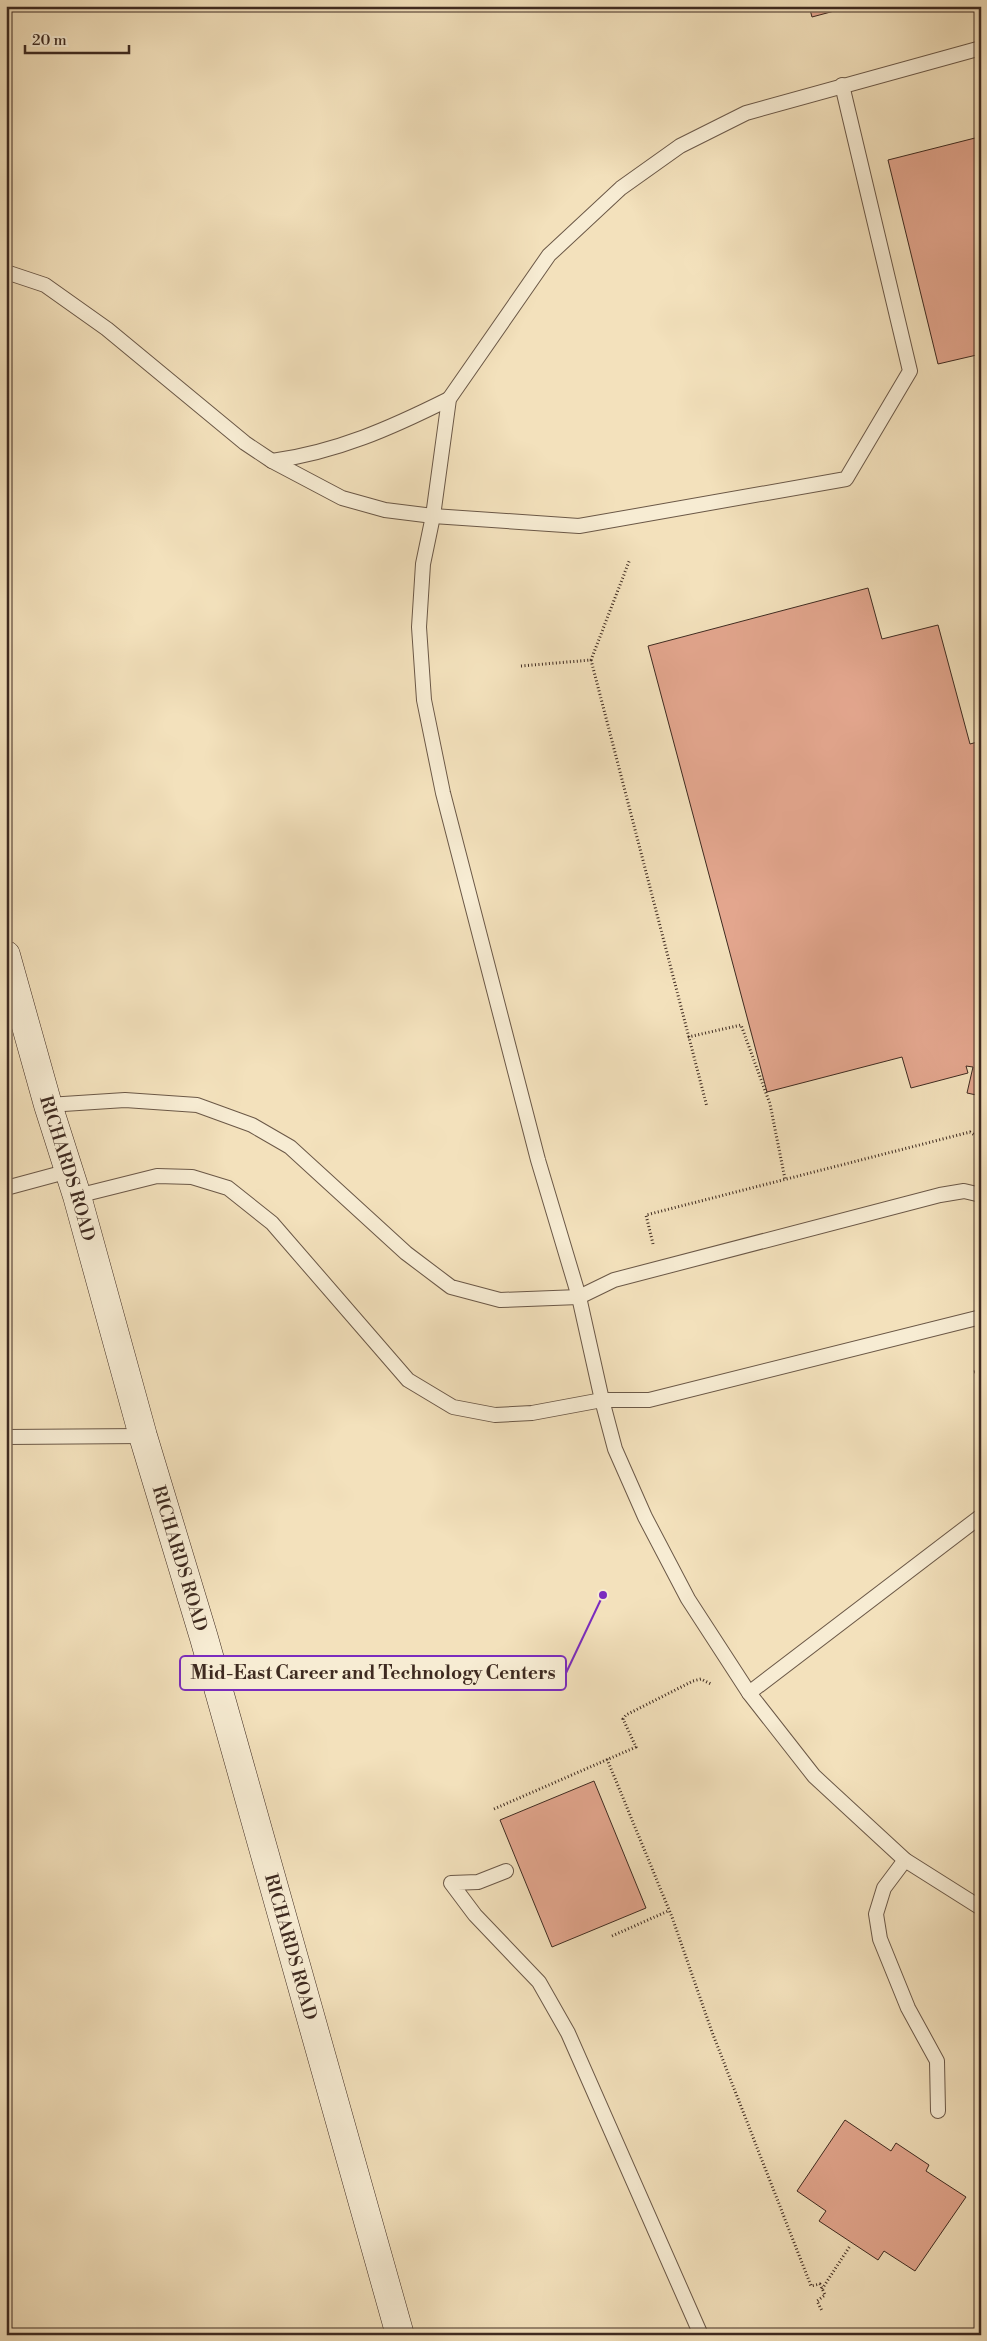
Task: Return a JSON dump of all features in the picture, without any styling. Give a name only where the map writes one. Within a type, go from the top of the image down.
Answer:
[{"type":"street","name":"RICHARDS ROAD","points":[[6,955],[48,1106],[73,1184],[143,1436],[207,1648],[400,2335]]},
{"type":"lane","points":[[981,48],[746,113],[680,146],[621,188],[548,255],[449,399],[433,516],[423,564],[419,626],[424,700],[443,793],[538,1160],[579,1297],[615,1449],[645,1516],[688,1599],[749,1693],[814,1776],[905,1860],[981,1908]]},
{"type":"lane","points":[[6,272],[45,285],[107,329],[245,444],[272,461],[342,498],[385,510],[433,516],[579,526],[846,479],[910,372],[842,85]]},
{"type":"lane","points":[[272,461],[340,448],[396,426],[449,399]]},
{"type":"lane","points":[[48,1106],[125,1100],[197,1106],[252,1125],[290,1147],[406,1253],[452,1287],[500,1300],[579,1297],[614,1280],[940,1195],[964,1191],[981,1195]]},
{"type":"lane","points":[[6,1188],[157,1176],[192,1177],[228,1188],[272,1224],[408,1380],[453,1407],[495,1415],[532,1414],[602,1400],[649,1400],[981,1317]]},
{"type":"lane","points":[[6,1438],[143,1436]]},
{"type":"lane","points":[[749,1693],[981,1516]]},
{"type":"lane","points":[[905,1860],[884,1888],[876,1914],[880,1939],[908,2008],[937,2061],[938,2111]]},
{"type":"lane","points":[[506,1871],[478,1882],[452,1883],[475,1916],[539,1982],[568,2034],[701,2335]]},
{"type":"path","points":[[630,559],[591,660],[707,1107]]},
{"type":"path","points":[[521,666],[591,660]]},
{"type":"path","points":[[688,1037],[741,1025],[770,1104],[785,1179]]},
{"type":"path","points":[[653,1244],[646,1215],[970,1132],[981,1139]]},
{"type":"path","points":[[974,1372],[981,1370]]},
{"type":"path","points":[[494,1809],[636,1747],[623,1719],[626,1714],[693,1681],[701,1680],[715,1686]]},
{"type":"path","points":[[607,1760],[668,1912],[712,2032],[811,2286],[820,2284],[826,2295],[817,2301],[822,2311]]},
{"type":"path","points":[[612,1936],[668,1912]]},
{"type":"path","points":[[822,2289],[850,2246]]},
{"type":"building","points":[[809,6],[853,6],[812,17]]},
{"type":"building","points":[[979,137],[981,354],[938,364],[888,160]]},
{"type":"building","points":[[868,588],[882,639],[938,625],[970,744],[981,741],[981,1096],[967,1093],[973,1067],[966,1066],[968,1073],[911,1088],[902,1057],[767,1092],[648,646]]},
{"type":"building","points":[[594,1781],[646,1908],[552,1947],[500,1820]]},
{"type":"building","points":[[845,2120],[891,2151],[896,2143],[929,2165],[926,2171],[966,2197],[915,2271],[884,2251],[878,2260],[819,2221],[826,2211],[797,2191]]},
{"type":"place","name":"Mid-East Career and Technology Centers","points":[[603,1595]]}]
